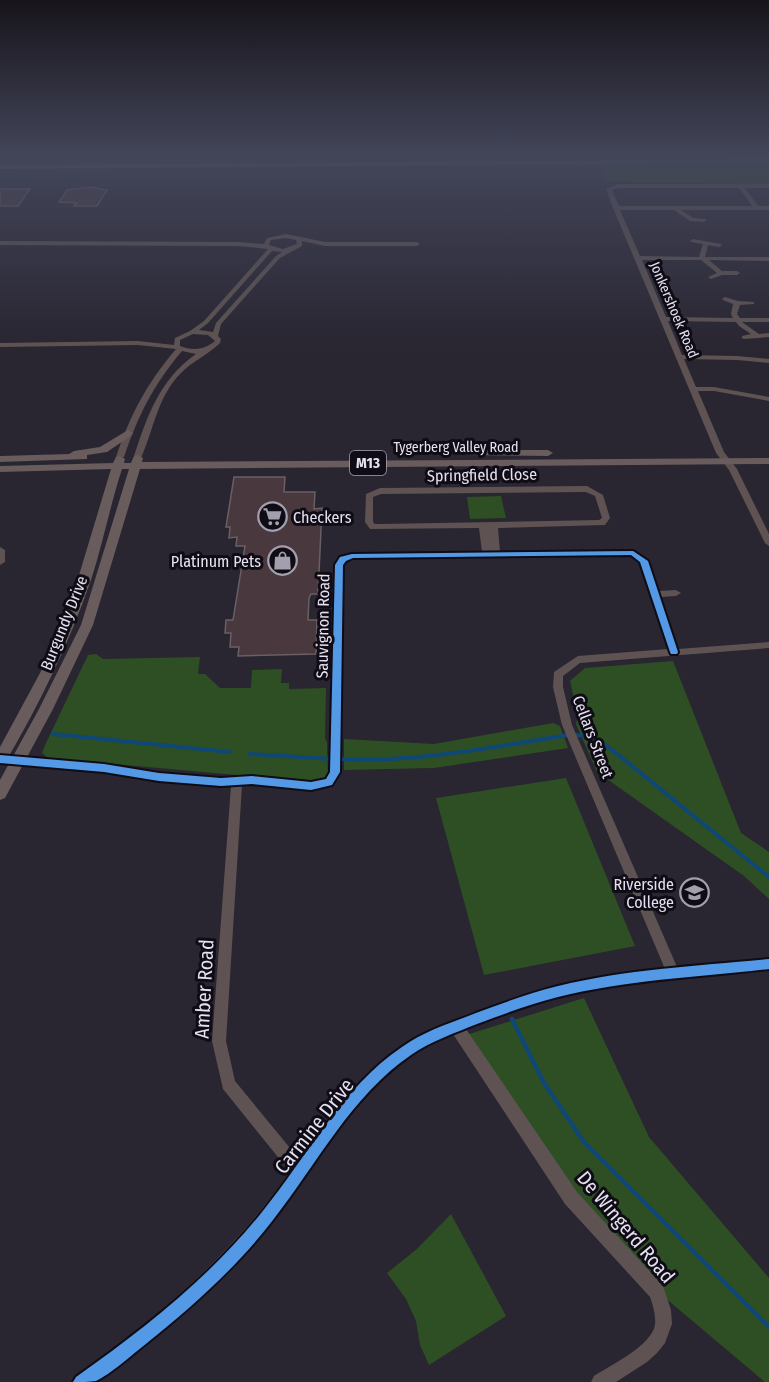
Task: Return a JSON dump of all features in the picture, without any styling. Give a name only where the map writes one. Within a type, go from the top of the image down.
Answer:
[{"type":"main road","points":[[13,458],[39,454],[91,452],[112,445],[128,433]]},
{"type":"main road","name":"Tygerberg Valley Road","points":[[724,457],[769,452]]},
{"type":"main road","name":"Tygerberg Valley Road","points":[[0,459],[137,461],[724,457],[769,461]]},
{"type":"main road","name":"Tygerberg Valley Road","points":[[0,469],[119,461]]},
{"type":"main road","name":"Burgundy Drive","points":[[0,759],[30,706],[70,623],[119,461]]},
{"type":"main road","name":"Burgundy Drive","points":[[0,794],[87,625],[137,461]]},
{"type":"street","name":"Jonkershoek Road","points":[[621,219],[724,457]]},
{"type":"street","points":[[684,223],[704,220]]},
{"type":"street","points":[[138,343],[180,336],[192,332],[206,322],[269,245],[281,236],[325,244]]},
{"type":"street","points":[[137,461],[155,405],[180,368],[215,346],[218,339],[215,336],[218,324],[278,257],[301,243],[298,239]]},
{"type":"street","points":[[693,241],[705,245],[719,245]]},
{"type":"street","points":[[0,243],[238,244],[294,249],[325,244],[417,244]]},
{"type":"street","points":[[702,258],[705,245]]},
{"type":"street","points":[[638,258],[769,259]]},
{"type":"street","points":[[702,258],[721,273]]},
{"type":"street","points":[[711,278],[721,273],[737,273]]},
{"type":"street","points":[[725,299],[737,303],[752,303]]},
{"type":"street","points":[[737,303],[734,314],[737,320],[756,335]]},
{"type":"street","points":[[663,319],[769,320]]},
{"type":"street","points":[[192,332],[205,332],[215,336]]},
{"type":"street","points":[[744,337],[769,335]]},
{"type":"street","points":[[178,348],[175,343],[180,336]]},
{"type":"street","points":[[0,345],[138,343],[178,348],[189,352],[204,351]]},
{"type":"street","points":[[119,461],[128,433],[150,384],[178,348]]},
{"type":"street","points":[[680,357],[737,358],[769,362]]},
{"type":"street","points":[[693,389],[714,389],[769,399]]},
{"type":"street","points":[[724,457],[769,543]]},
{"type":"street","name":"Springfield Close","points":[[587,489],[597,493],[606,518],[602,523],[596,524],[488,526],[376,527],[369,522],[369,496],[380,491],[587,489]]},
{"type":"street","points":[[488,526],[491,553]]},
{"type":"street","points":[[0,550],[0,562]]},
{"type":"street","name":"Sauvignon Road","points":[[0,759],[104,768],[159,777],[252,780],[316,786],[329,782],[335,772],[339,570],[341,561],[357,555],[630,552],[644,561],[674,652]]},
{"type":"street","points":[[655,594],[676,593]]},
{"type":"street","name":"Cellars Street","points":[[674,975],[567,725],[557,681],[558,675],[572,663],[587,659],[769,645]]},
{"type":"street","name":"Amber Road","points":[[237,781],[219,1041],[228,1084],[300,1172]]},
{"type":"street","name":"Carmine Drive","points":[[81,1382],[148,1334],[228,1260],[267,1217],[337,1120],[405,1051],[456,1026],[524,1001],[567,990],[769,964]]},
{"type":"street","name":"De Wingerd Road","points":[[456,1026],[570,1198],[657,1292],[662,1302],[664,1329],[658,1341],[600,1382]]},
{"type":"green space","points":[[501,496],[506,518],[470,519],[467,497]]},
{"type":"green space","points":[[96,654],[103,659],[200,657],[198,674],[205,674],[220,688],[251,688],[252,670],[282,669],[281,683],[289,683],[289,689],[326,688],[325,738],[328,776],[313,782],[48,758],[42,753],[46,743],[88,655]]},
{"type":"green space","points":[[673,661],[741,833],[769,852],[769,899],[744,876],[597,772],[576,724],[578,716],[570,681],[585,668]]},
{"type":"green space","points":[[553,723],[560,726],[568,748],[434,768],[344,770],[344,739],[434,744]]},
{"type":"green space","points":[[566,778],[635,946],[484,975],[436,798]]},
{"type":"green space","points":[[584,998],[649,1137],[769,1278],[769,1382],[765,1382],[657,1291],[616,1247],[463,1036]]},
{"type":"green space","points":[[451,1214],[506,1316],[429,1365],[420,1345],[416,1321],[406,1299],[387,1273],[417,1249]]},
{"type":"building","points":[[234,477],[285,477],[284,492],[315,492],[314,509],[322,508],[318,594],[311,594],[309,598],[308,620],[317,620],[316,654],[238,656],[239,647],[230,647],[231,633],[225,633],[226,620],[233,620],[245,546],[236,546],[237,537],[229,538],[230,527],[226,527]]},
{"type":"waterway","points":[[53,734],[230,752]]},
{"type":"waterway","points":[[339,759],[397,759],[482,749],[568,735]]},
{"type":"waterway","points":[[574,735],[591,736],[611,749],[769,877]]},
{"type":"waterway","points":[[249,754],[333,759]]},
{"type":"waterway","points":[[512,1019],[544,1083],[584,1142],[769,1327]]},
{"type":"cycle path","points":[[0,759],[104,768],[159,777],[221,782],[252,780],[311,786],[329,782],[335,772],[339,565],[343,559],[352,556],[633,553],[644,561],[674,652]]},
{"type":"cycle path","points":[[81,1382],[156,1326],[226,1263],[267,1217],[347,1106],[385,1067],[414,1046],[489,1014],[556,992],[630,979],[769,964]]},
{"type":"place","name":"Checkers","points":[[272,517]]},
{"type":"place","name":"Platinum Pets","points":[[282,561]]},
{"type":"place","name":"Riverside College","points":[[695,893]]}]
